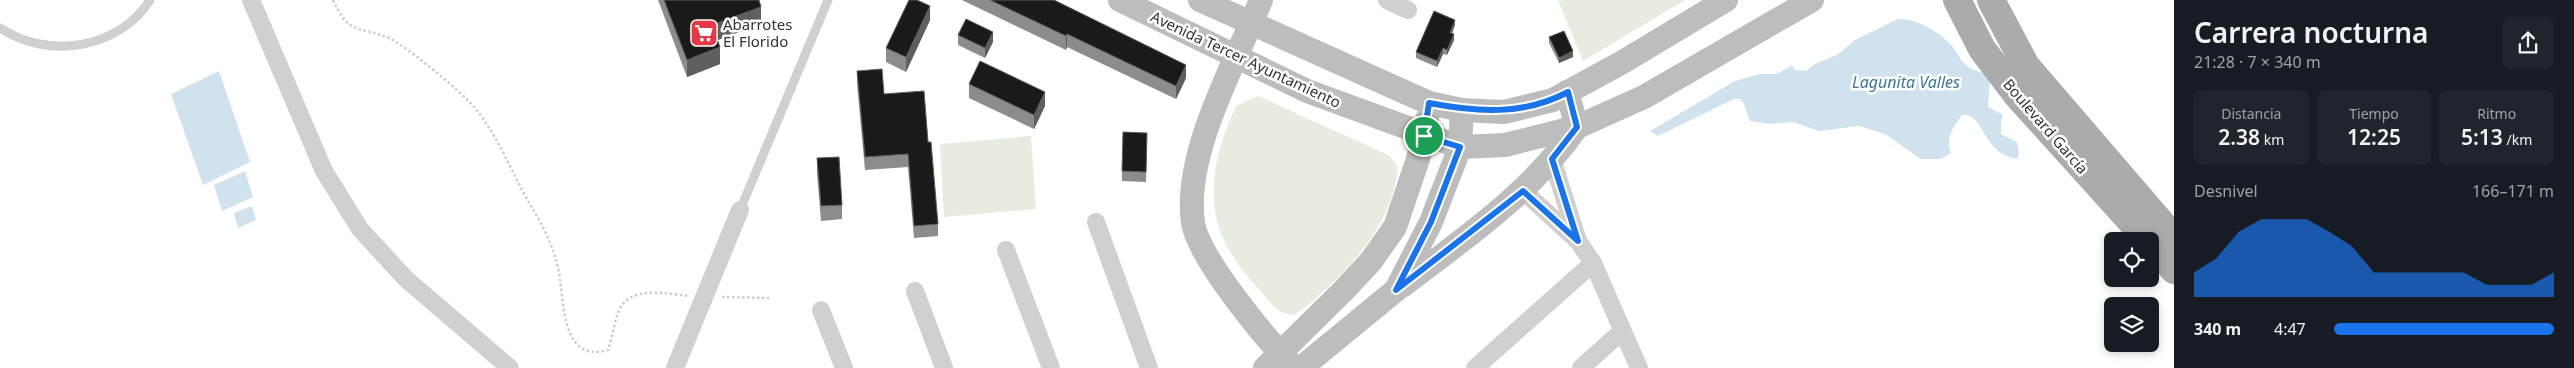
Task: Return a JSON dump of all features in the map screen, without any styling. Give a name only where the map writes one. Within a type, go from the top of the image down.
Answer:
[{"type":"main road","name":"Avenida Tercer Ayuntamiento","points":[[1120,0],[1307,91],[1424,136],[1460,147],[1505,145],[1577,127],[1644,97],[1812,0]]},
{"type":"main road","points":[[1200,0],[1429,103],[1462,110],[1504,112],[1553,100],[1622,63],[1726,0]]},
{"type":"main road","points":[[1261,0],[1200,144],[1193,186],[1193,224],[1210,261],[1280,363],[1371,261],[1394,227],[1424,136],[1429,103]]},
{"type":"main road","name":"Boulevard García","points":[[1957,0],[1982,49],[2017,95],[2141,232]]},
{"type":"main road","name":"Boulevard García","points":[[1991,0],[2026,66],[2174,238]]},
{"type":"main road","points":[[1302,368],[1396,290],[1523,191],[1552,159],[1577,127],[1568,92]]},
{"type":"main road","points":[[1396,290],[1431,222],[1460,147],[1462,110]]},
{"type":"main road","name":"Boulevard García","points":[[2159,252],[2174,270]]},
{"type":"street","points":[[252,0],[324,171],[360,228],[406,279],[510,368]]},
{"type":"street","points":[[1387,0],[1408,10]]},
{"type":"street","points":[[1552,159],[1578,241]]},
{"type":"street","points":[[1523,191],[1578,241],[1593,263],[1621,332],[1639,368]]},
{"type":"street","points":[[675,368],[740,210]]},
{"type":"street","points":[[1096,222],[1149,368]]},
{"type":"street","points":[[1006,250],[1051,368]]},
{"type":"street","points":[[1475,368],[1593,263]]},
{"type":"street","points":[[915,291],[944,368]]},
{"type":"street","points":[[821,310],[844,368]]},
{"type":"street","points":[[1581,368],[1621,332]]},
{"type":"lane","points":[[0,28],[30,41],[60,46],[82,45],[107,38],[129,25],[150,0]]},
{"type":"lane","points":[[740,210],[828,0]]},
{"type":"path","points":[[333,0],[339,14],[351,27],[389,38],[435,73],[474,107],[547,234],[558,268],[564,320],[574,340],[583,348],[596,353],[608,350],[621,306],[635,295],[657,292],[705,297],[770,298]]},
{"type":"shaded area","points":[[1558,0],[1685,0],[1583,61]]},
{"type":"shaded area","points":[[1258,96],[1390,156],[1398,167],[1390,201],[1375,232],[1355,260],[1308,305],[1294,315],[1281,312],[1246,275],[1236,262],[1222,237],[1216,218],[1214,180],[1228,124],[1236,106]]},
{"type":"shaded area","points":[[1031,136],[1036,209],[944,217],[940,144]]},
{"type":"water","name":"Lagunita Valles","points":[[1898,19],[1913,21],[1928,27],[1953,47],[1967,66],[1983,73],[1990,79],[1988,107],[2003,115],[2001,134],[2017,142],[2019,153],[2017,159],[2005,156],[1996,150],[1975,120],[1969,116],[1962,115],[1949,138],[1951,153],[1941,159],[1921,159],[1885,134],[1859,126],[1819,131],[1793,122],[1769,124],[1750,121],[1744,104],[1740,99],[1734,99],[1658,136],[1650,131],[1735,81],[1759,74],[1777,74],[1792,65],[1795,70],[1806,71],[1815,64],[1837,55],[1855,40]]},
{"type":"water","points":[[219,71],[250,162],[203,185],[171,94]]},
{"type":"water","points":[[245,171],[253,197],[222,211],[214,185]]},
{"type":"water","points":[[252,206],[256,220],[238,228],[234,213]]},
{"type":"building","name":"Abarrotes El Florido","points":[[664,0],[759,0],[761,7],[712,25],[720,47],[687,60]]},
{"type":"building","points":[[909,0],[917,0],[930,6],[906,57],[886,48]]},
{"type":"building","points":[[990,0],[1054,0],[1186,65],[1176,86]]},
{"type":"building","points":[[1434,11],[1455,20],[1450,33],[1454,34],[1447,50],[1443,48],[1437,61],[1416,52]]},
{"type":"building","points":[[966,19],[993,32],[985,48],[958,35]]},
{"type":"building","points":[[1564,31],[1573,51],[1559,58],[1549,37]]},
{"type":"building","points":[[980,61],[1045,92],[1034,115],[969,84]]},
{"type":"building","points":[[882,69],[884,94],[924,91],[928,142],[931,142],[938,224],[914,226],[908,154],[865,157],[857,71]]},
{"type":"building","points":[[1123,132],[1147,133],[1146,172],[1122,171]]},
{"type":"building","points":[[839,157],[842,205],[821,206],[817,158]]},
{"type":"place","name":"Abarrotes El Florido","points":[[704,33]]},
{"type":"route","points":[[1568,92],[1577,127],[1552,159],[1578,241],[1523,191],[1396,290],[1431,222],[1460,147],[1424,136],[1429,103],[1462,110],[1504,112],[1553,100],[1568,92]]}]
